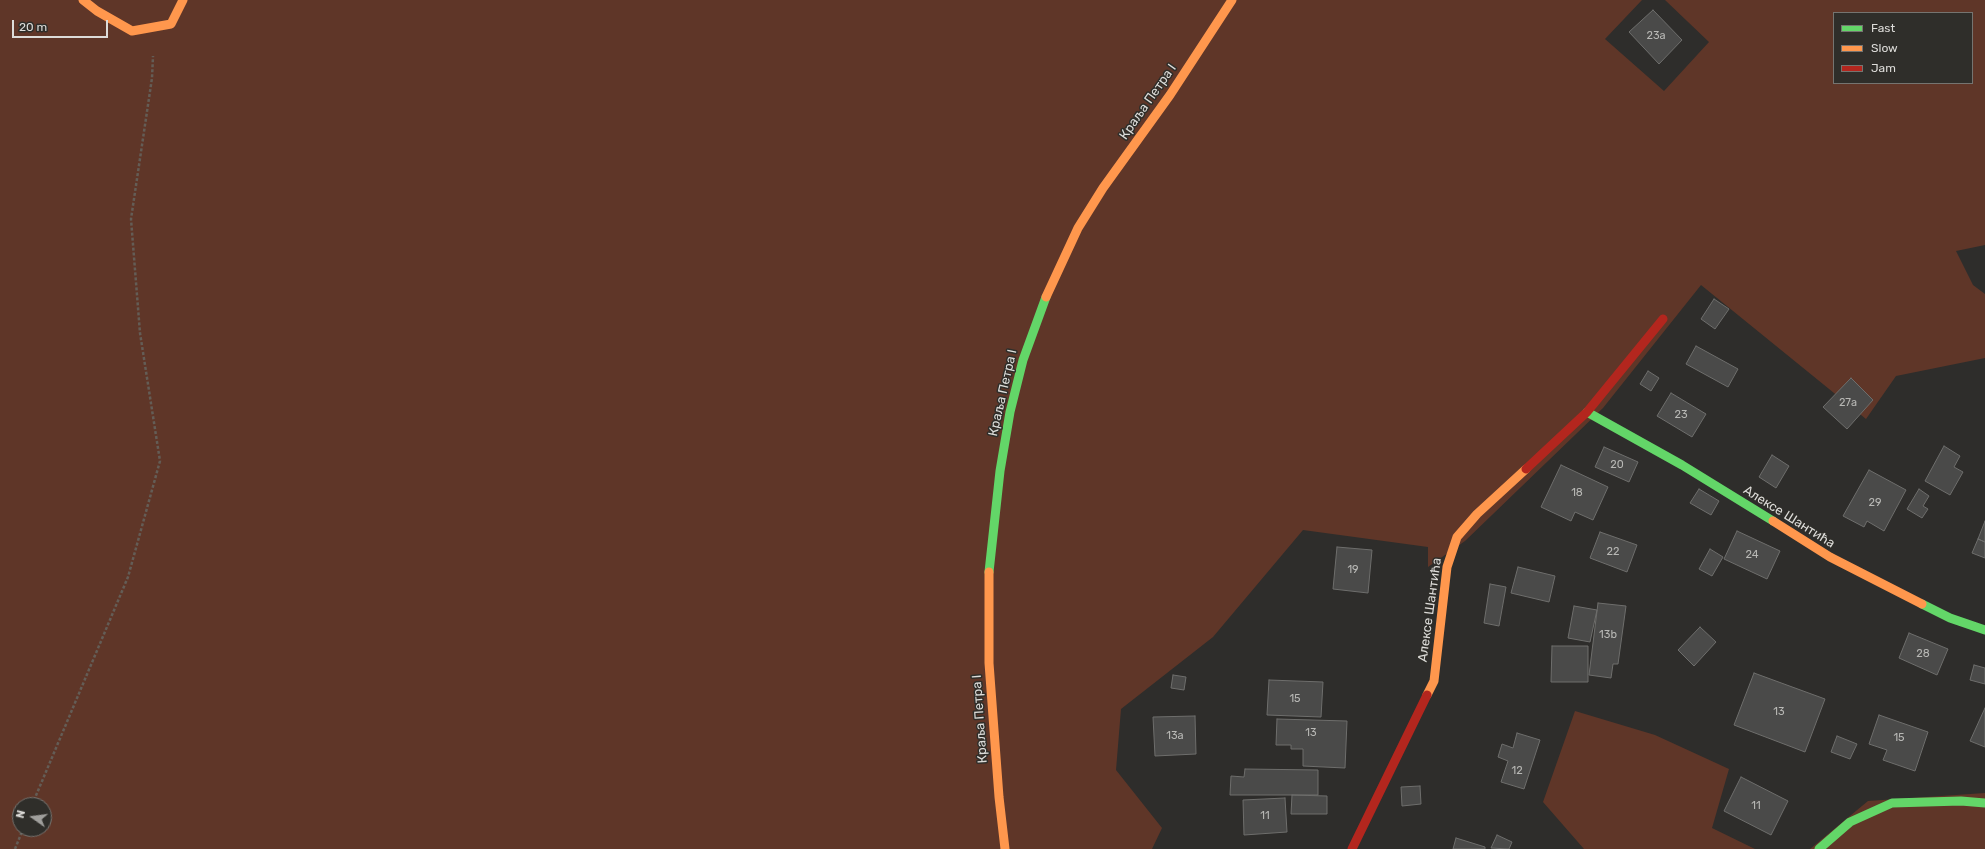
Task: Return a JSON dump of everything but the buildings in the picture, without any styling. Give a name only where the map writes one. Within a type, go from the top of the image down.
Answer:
[{"type":"street","points":[[83,0],[97,11],[132,31],[172,24],[183,0]]},
{"type":"street","name":"Краља Петра I","points":[[1005,849],[999,797],[989,663],[989,575],[993,522],[1000,471],[1010,412],[1023,360],[1039,312],[1078,228],[1103,188],[1170,95],[1232,0]]},
{"type":"street","name":"Алексе Шантића","points":[[1352,849],[1434,681],[1447,567],[1457,537],[1477,514],[1586,412],[1663,319]]},
{"type":"street","name":"Алексе Шантића","points":[[1586,412],[1682,466],[1830,557],[1950,618],[1985,630]]},
{"type":"street","points":[[1819,849],[1850,822],[1892,803],[1961,801],[1985,803]]},
{"type":"path","points":[[35,797],[128,578],[160,461],[140,333],[131,219],[152,78],[154,27]]},
{"type":"path","points":[[15,849],[20,837]]},
{"type":"shaded area","points":[[0,0],[1642,0],[1605,39],[1664,91],[1709,42],[1665,0],[1985,0],[1985,245],[1956,251],[1973,285],[1985,294],[1985,358],[1896,376],[1866,419],[1701,285],[1603,408],[1465,541],[1428,567],[1428,547],[1303,530],[1213,637],[1121,709],[1116,770],[1162,828],[1152,849],[0,849]]},
{"type":"shaded area","points":[[1575,711],[1655,735],[1729,769],[1712,828],[1755,849],[1584,849],[1543,802]]},
{"type":"shaded area","points":[[1985,793],[1985,849],[1810,849],[1868,801]]},
{"type":"traffic: fast","points":[[989,572],[1000,471],[1010,412],[1023,360],[1046,297]]},
{"type":"traffic: fast","points":[[1587,412],[1682,465],[1773,521]]},
{"type":"traffic: fast","points":[[1922,604],[1950,618],[1985,630]]},
{"type":"traffic: fast","points":[[1819,849],[1850,822],[1892,803],[1961,801],[1985,803]]},
{"type":"traffic: slow","points":[[83,0],[97,11],[132,31],[171,24],[183,0]]},
{"type":"traffic: slow","points":[[1046,297],[1078,228],[1103,188],[1170,95],[1232,0]]},
{"type":"traffic: slow","points":[[1427,695],[1434,681],[1447,567],[1457,537],[1477,514],[1526,469]]},
{"type":"traffic: slow","points":[[1773,521],[1830,557],[1922,604]]},
{"type":"traffic: slow","points":[[989,572],[989,663],[999,797],[1005,849]]},
{"type":"traffic: jam","points":[[1526,469],[1587,412],[1663,319]]},
{"type":"traffic: jam","points":[[1352,849],[1427,695]]}]
